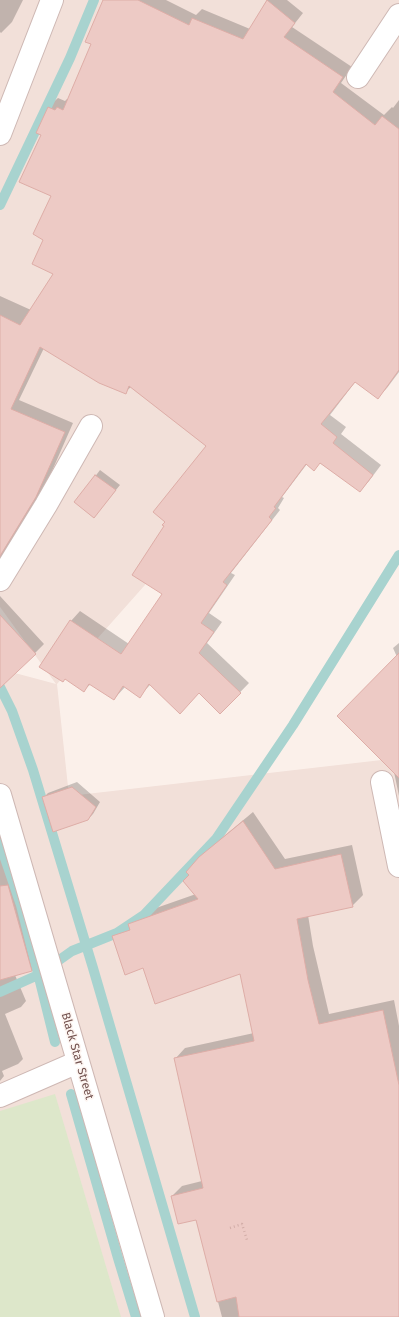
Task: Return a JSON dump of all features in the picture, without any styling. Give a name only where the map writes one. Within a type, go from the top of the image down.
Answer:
[{"type":"street","points":[[0,134],[52,0]]},
{"type":"street","points":[[358,77],[399,15]]},
{"type":"street","points":[[0,580],[46,505],[91,426]]},
{"type":"street","points":[[382,782],[399,866]]},
{"type":"street","name":"Black Star Street","points":[[0,795],[153,1317]]},
{"type":"street","points":[[0,1096],[78,1062]]},
{"type":"path","points":[[230,1228],[242,1224],[247,1240]]},
{"type":"shaded area","points":[[0,0],[399,0],[399,299],[57,684],[69,796],[399,758],[399,1317],[0,1317],[0,669],[56,684],[0,607]]},
{"type":"green space","points":[[55,1094],[121,1317],[0,1317],[0,1111]]},
{"type":"building","points":[[103,0],[138,0],[189,25],[192,18],[243,39],[267,0],[295,23],[284,37],[343,77],[333,92],[375,125],[382,116],[399,129],[399,370],[378,399],[355,382],[321,424],[337,437],[333,443],[373,475],[360,492],[320,463],[314,471],[306,464],[274,507],[276,508],[269,517],[272,520],[223,582],[227,585],[201,623],[214,632],[199,653],[241,693],[220,714],[199,693],[180,714],[149,684],[140,698],[123,686],[114,700],[89,684],[84,692],[65,679],[63,682],[39,667],[70,620],[121,654],[162,594],[132,575],[164,526],[162,525],[165,522],[153,512],[206,446],[129,386],[126,394],[99,383],[40,347],[11,409],[65,432],[36,497],[0,556],[0,315],[20,325],[53,274],[32,264],[43,240],[33,234],[51,196],[19,182],[41,135],[36,133],[48,107],[55,110],[57,107],[63,110],[91,44],[85,42]]},
{"type":"building","points":[[95,475],[116,490],[94,518],[74,502]]},
{"type":"building","points":[[0,615],[36,654],[0,688]]},
{"type":"building","points":[[399,653],[399,778],[337,716]]},
{"type":"building","points":[[72,787],[96,807],[88,820],[53,832],[42,797]]},
{"type":"building","points":[[243,821],[275,869],[341,854],[353,907],[297,919],[308,980],[319,1024],[383,1010],[399,1085],[399,1317],[239,1317],[236,1297],[217,1302],[196,1220],[178,1224],[171,1196],[203,1188],[174,1058],[254,1041],[240,974],[155,1004],[143,968],[125,975],[112,936],[130,930],[128,924],[198,899],[183,881],[189,875],[186,872],[199,857]]},
{"type":"building","points":[[8,885],[32,971],[0,980],[0,886]]},
{"type":"waterway","points":[[0,205],[70,58],[94,0]]},
{"type":"waterway","points":[[0,992],[38,975],[72,951],[117,933],[144,915],[216,839],[293,725],[399,555]]},
{"type":"waterway","points":[[0,687],[12,711],[33,770],[93,968],[195,1317]]},
{"type":"waterway","points":[[0,844],[21,905],[55,1042]]},
{"type":"waterway","points":[[71,1094],[136,1317]]}]
